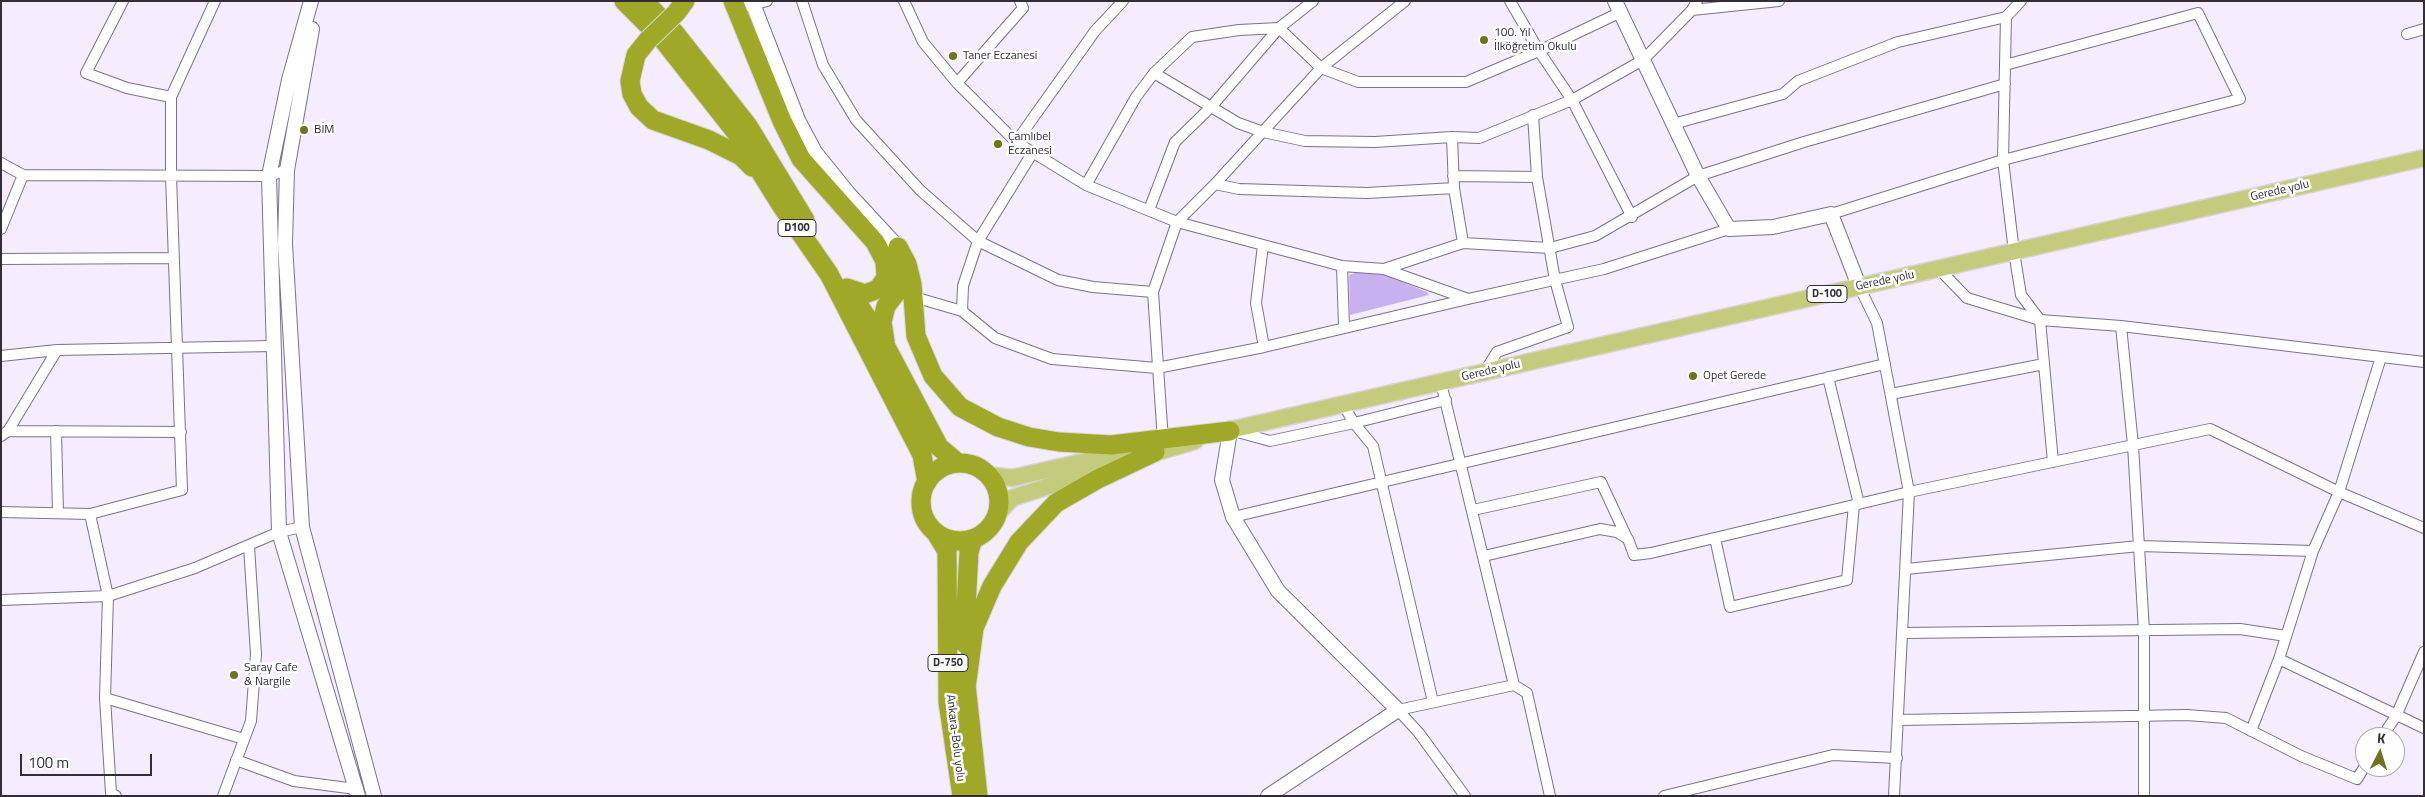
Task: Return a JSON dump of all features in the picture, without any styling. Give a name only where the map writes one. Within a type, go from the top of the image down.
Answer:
[{"type":"highway","name":"D100","points":[[624,1],[664,41],[735,131],[781,205],[829,274],[922,455],[926,482],[921,504],[928,525],[936,533]]},
{"type":"highway","name":"D100","points":[[644,1],[674,32],[748,126],[847,288],[885,345],[939,447],[958,463],[969,464],[988,475]]},
{"type":"highway","points":[[749,4],[782,121],[800,158],[875,242],[885,261],[886,278],[878,289],[865,294],[847,288]]},
{"type":"highway","points":[[680,7],[636,55],[630,81],[632,94],[639,107],[653,120],[709,140],[741,156],[753,168],[808,262],[829,274]]},
{"type":"highway","points":[[898,247],[907,264],[914,297],[916,336],[933,376],[960,407],[998,427],[1029,437],[1059,442],[1161,446],[1230,430]]},
{"type":"highway","points":[[885,345],[882,322],[886,306],[896,292],[899,276],[898,247]]},
{"type":"highway","points":[[966,688],[974,628],[992,586],[1019,542],[1056,503],[1161,446]]},
{"type":"highway","points":[[926,482],[935,472],[946,466],[958,463]]},
{"type":"highway","points":[[936,533],[948,539],[960,541],[973,539],[984,533],[998,513],[998,492],[988,475]]},
{"type":"highway","name":"Ankara-Bolu yolu","points":[[936,533],[947,551],[948,702],[962,796]]},
{"type":"highway","name":"Ankara-Bolu yolu","points":[[973,539],[968,552],[963,658],[978,796]]},
{"type":"main road","name":"Gerede yolu","points":[[1230,430],[1344,406],[1859,286],[2424,158]]},
{"type":"main road","name":"D100","points":[[988,475],[1012,478],[1161,446]]},
{"type":"main road","points":[[998,513],[1012,498],[1161,446]]},
{"type":"street","points":[[123,1],[86,73],[127,88],[171,97]]},
{"type":"street","points":[[1,512],[90,514],[182,490],[171,176],[171,97],[215,1]]},
{"type":"street","points":[[236,760],[294,782],[357,792],[279,532],[269,176],[290,80],[311,1]]},
{"type":"street","points":[[319,1],[310,37],[287,170],[285,244],[302,527],[374,796]]},
{"type":"street","points":[[802,1],[823,65],[856,120],[920,190],[978,241],[1058,280],[1093,287],[1153,292]]},
{"type":"street","points":[[904,1],[923,42],[957,83],[1016,142],[1086,186],[1177,222],[1342,266],[1384,269],[1468,299]]},
{"type":"street","points":[[957,83],[1023,8],[1020,1]]},
{"type":"street","points":[[1016,142],[1095,31],[1123,1]]},
{"type":"street","points":[[1149,210],[1175,142],[1211,108],[1279,28],[1313,1]]},
{"type":"street","points":[[1161,446],[1153,292],[1177,222],[1215,184],[1321,68],[1405,1]]},
{"type":"street","points":[[1510,1],[1539,51],[1572,100],[1632,216]]},
{"type":"street","points":[[1154,73],[1238,123],[1263,132],[1305,141],[1375,142],[1452,137],[1478,138],[1572,100],[1644,60],[1695,6],[1779,1]]},
{"type":"street","points":[[1674,124],[1783,94],[1798,81],[1898,42],[2006,17],[2021,1]]},
{"type":"street","points":[[749,4],[798,120],[815,152],[848,193],[898,247]]},
{"type":"street","points":[[1086,186],[1136,96],[1154,73],[1192,37],[1239,30],[1279,28],[1321,68],[1358,82],[1466,82],[1539,51],[1618,7],[1698,176],[1729,230]]},
{"type":"street","points":[[914,297],[962,311],[995,338],[1052,359],[1157,368],[1264,347],[1344,327],[1394,318],[1468,299],[1604,270],[1729,230],[1773,227],[1831,214],[2003,160],[2240,100],[2198,14],[2005,65]]},
{"type":"street","points":[[2006,17],[2003,160],[2021,295],[2040,320],[2053,462]]},
{"type":"street","points":[[2407,34],[2424,29]]},
{"type":"street","points":[[1384,269],[1463,243],[1550,248],[1596,236],[1698,176],[1804,142],[2005,84]]},
{"type":"street","points":[[1484,373],[1497,352],[1568,327],[1555,280],[1537,177],[1534,114]]},
{"type":"street","points":[[1452,137],[1454,188],[1463,243]]},
{"type":"street","points":[[962,311],[962,286],[978,241],[1033,152]]},
{"type":"street","points":[[1,163],[23,175],[269,176],[287,170]]},
{"type":"street","points":[[1,229],[23,175]]},
{"type":"street","points":[[1453,176],[1537,177]]},
{"type":"street","points":[[1215,184],[1239,188],[1366,193],[1454,188]]},
{"type":"street","points":[[1831,214],[1859,286],[1877,324],[1910,492],[1894,796]]},
{"type":"street","points":[[1264,245],[1256,303],[1264,347]]},
{"type":"street","points":[[1,259],[174,258]]},
{"type":"street","points":[[1342,266],[1344,327]]},
{"type":"street","points":[[1939,269],[1968,298],[2040,320],[2121,326],[2424,362]]},
{"type":"street","points":[[2121,326],[2133,445],[2144,631],[2144,796]]},
{"type":"street","points":[[1,356],[57,350],[274,346]]},
{"type":"street","points":[[4,433],[57,350]]},
{"type":"street","points":[[2251,731],[2279,659],[2313,551],[2339,492],[2381,357]]},
{"type":"street","points":[[1233,517],[1885,364]]},
{"type":"street","points":[[1891,394],[2044,364]]},
{"type":"street","points":[[1716,538],[1730,607],[1847,580],[1856,504],[1828,377]]},
{"type":"street","points":[[1441,383],[1462,463],[1514,686]]},
{"type":"street","points":[[1446,400],[1354,424],[1270,441],[1230,430],[1222,480],[1233,517],[1278,591],[1419,733],[1465,796]]},
{"type":"street","points":[[1344,406],[1354,424],[1374,446],[1433,702]]},
{"type":"street","points":[[1473,510],[1601,482],[1634,555],[1716,538],[1910,492],[2210,430],[2339,492],[2424,528]]},
{"type":"street","points":[[4,433],[56,431],[181,432]]},
{"type":"street","points":[[56,431],[58,513]]},
{"type":"street","points":[[90,514],[108,596],[105,698],[111,795]]},
{"type":"street","points":[[1,600],[108,596],[195,568],[279,532],[302,527]]},
{"type":"street","points":[[1484,556],[1600,529],[1617,532],[1628,539]]},
{"type":"street","points":[[223,796],[251,721],[256,654],[249,546]]},
{"type":"street","points":[[1906,569],[2139,546],[2313,551]]},
{"type":"street","points":[[1903,632],[2240,629],[2286,636]]},
{"type":"street","points":[[2389,727],[2396,716],[2424,652]]},
{"type":"street","points":[[2279,659],[2424,728]]},
{"type":"street","points":[[1272,794],[1398,710],[1514,686],[1526,693],[1550,796]]},
{"type":"street","points":[[105,698],[244,739]]},
{"type":"street","points":[[1899,720],[2187,715],[2226,718],[2300,756],[2357,779],[2358,777]]},
{"type":"street","points":[[1664,796],[1833,755],[1897,758]]},
{"type":"shaded area","points":[[1358,272],[1380,273],[1427,292],[1429,295],[1350,315],[1349,275]]},
{"type":"place","name":"100. Yıl İlköğretim Okulu","points":[[1484,40]]},
{"type":"place","name":"Taner Eczanesi","points":[[953,56]]},
{"type":"place","name":"BİM","points":[[304,130]]},
{"type":"place","name":"Çamlıbel Eczanesi","points":[[998,144]]},
{"type":"place","name":"Opet Gerede","points":[[1693,376]]},
{"type":"place","name":"Saray Cafe & Nargile","points":[[234,675]]}]
